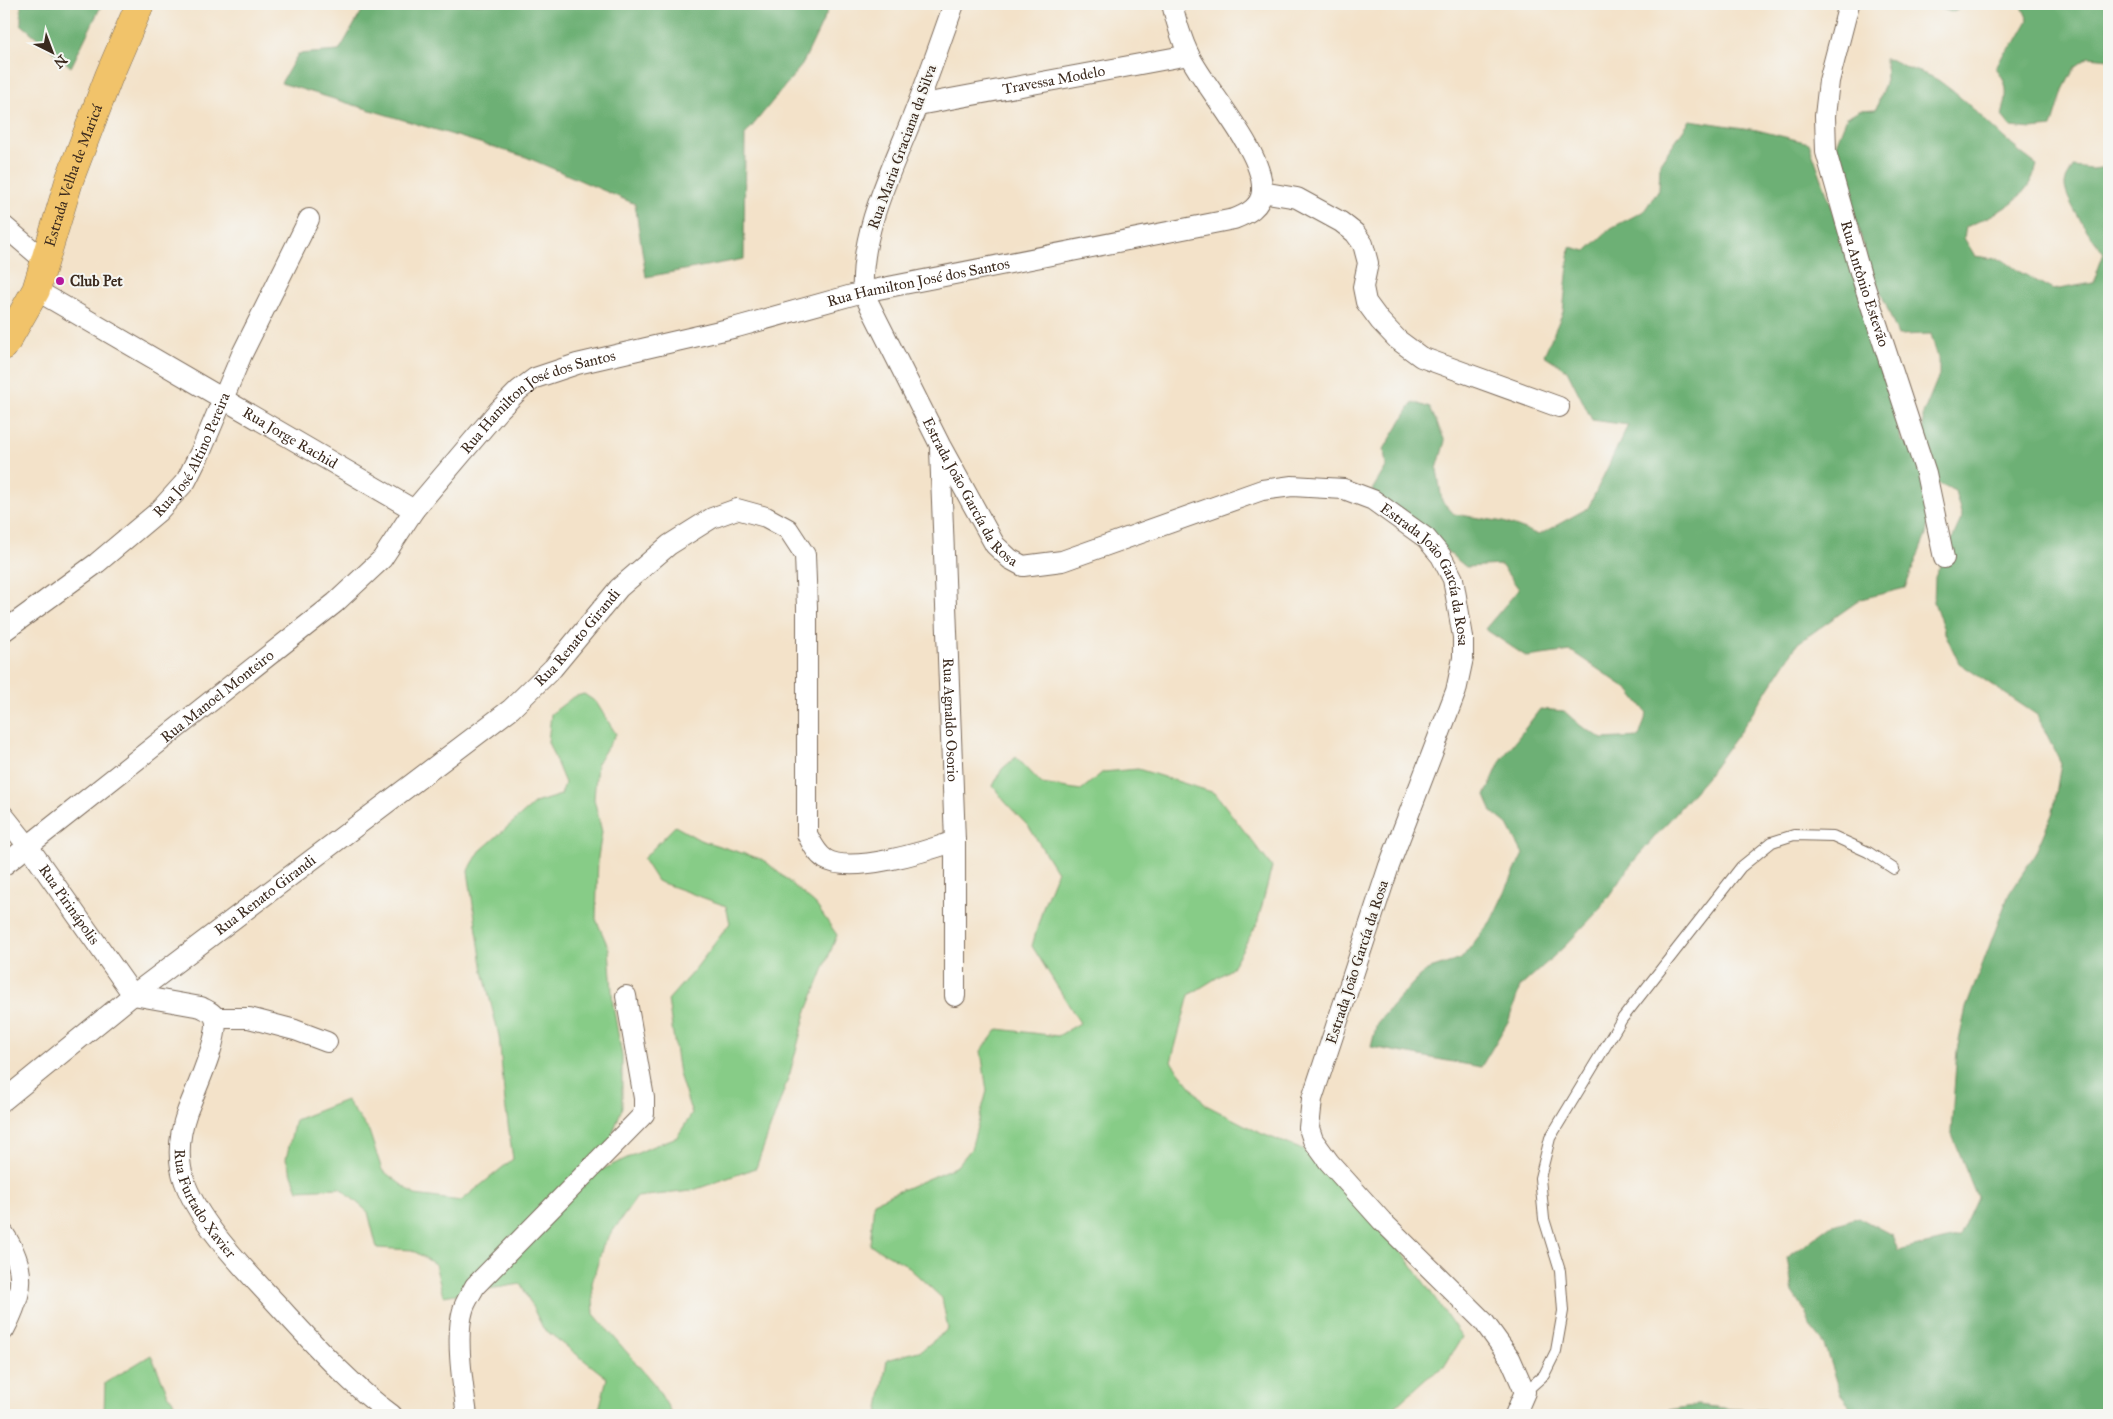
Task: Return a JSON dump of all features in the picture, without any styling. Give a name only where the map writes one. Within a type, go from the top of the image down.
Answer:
[{"type":"main road","name":"Estrada Velha de Maricá","points":[[4,346],[36,290],[70,178],[109,76],[140,4]]},
{"type":"street","name":"Rua Maria Graciana da Silva","points":[[862,292],[862,272],[878,206],[918,105],[954,4]]},
{"type":"street","points":[[1172,4],[1189,55],[1215,97],[1244,138],[1260,174],[1262,192],[1297,198],[1341,222],[1355,233],[1363,244],[1368,264],[1363,287],[1366,302],[1380,321],[1398,340],[1421,358],[1559,407]]},
{"type":"street","name":"Rua Antônio Estevão","points":[[1846,4],[1829,81],[1825,116],[1826,152],[1860,272],[1926,472],[1944,558]]},
{"type":"street","name":"Travessa Modelo","points":[[918,105],[1189,55]]},
{"type":"street","name":"Rua Hamilton José dos Santos","points":[[414,510],[498,411],[519,390],[535,378],[577,364],[737,327],[862,292],[1234,219],[1249,214],[1258,204],[1262,192]]},
{"type":"street","name":"Rua José Altino Pereira","points":[[4,631],[97,562],[159,511],[186,481],[201,451],[222,399],[309,219]]},
{"type":"street","points":[[4,226],[45,261]]},
{"type":"street","name":"Rua Jorge Rachid","points":[[36,290],[414,510]]},
{"type":"street","name":"Estrada João García da Rosa","points":[[862,292],[940,445],[995,545],[1010,559],[1023,566],[1062,562],[1262,490],[1292,486],[1344,489],[1373,500],[1426,538],[1441,556],[1453,579],[1464,637],[1463,658],[1456,691],[1389,866],[1312,1099],[1309,1128],[1313,1140],[1329,1162],[1382,1221],[1484,1322],[1510,1358],[1525,1392]]},
{"type":"street","name":"Rua Agnaldo Osorio","points":[[940,445],[955,841],[955,996]]},
{"type":"street","name":"Rua Renato Girandi","points":[[4,1100],[133,995],[511,709],[553,668],[619,588],[669,545],[712,518],[737,509],[766,517],[788,530],[805,555],[807,607],[807,834],[814,848],[825,859],[842,864],[882,861],[928,850],[955,841]]},
{"type":"street","name":"Rua Manoel Monteiro","points":[[4,864],[335,604],[382,559],[414,510]]},
{"type":"street","name":"Rua Pirinápolis","points":[[4,816],[28,846],[133,995]]},
{"type":"street","points":[[133,995],[200,1007],[210,1012],[215,1018],[249,1018],[295,1030],[328,1042]]},
{"type":"street","points":[[467,1415],[460,1339],[463,1310],[475,1286],[644,1114],[644,1098],[626,996]]},
{"type":"street","name":"Rua Furtado Xavier","points":[[215,1018],[216,1026],[210,1051],[186,1114],[180,1145],[181,1168],[192,1198],[207,1224],[328,1360],[392,1415]]},
{"type":"street","points":[[4,1234],[20,1270],[20,1291],[16,1308],[4,1330]]},
{"type":"street","points":[[1516,1415],[1525,1392]]},
{"type":"lane","points":[[1525,1392],[1544,1375],[1556,1351],[1563,1311],[1560,1271],[1544,1219],[1540,1178],[1550,1138],[1622,1020],[1741,867],[1772,842],[1794,835],[1834,836],[1868,852],[1894,869]]},
{"type":"green space","points":[[21,4],[102,4],[71,67],[21,24]]},
{"type":"green space","points":[[366,4],[831,4],[802,65],[745,135],[744,259],[646,277],[635,204],[526,157],[281,83],[298,54],[339,51]]},
{"type":"green space","points":[[1926,4],[1968,4],[1951,12]]},
{"type":"green space","points":[[2021,4],[2109,4],[2109,59],[2089,57],[2075,67],[2064,88],[2052,127],[2032,129],[2011,127],[2002,116],[2006,91],[2004,80],[1996,68],[2004,53],[2015,43],[2028,20]]},
{"type":"green space","points":[[1885,59],[1938,80],[1964,100],[2011,145],[2037,165],[2033,177],[2019,197],[2000,211],[1966,227],[1964,238],[1975,256],[2003,260],[2020,272],[2053,290],[2093,283],[2104,253],[2074,210],[2066,192],[2065,183],[2073,167],[2091,169],[2109,167],[2109,1415],[1857,1415],[1840,1394],[1824,1344],[1810,1325],[1805,1311],[1793,1293],[1787,1258],[1830,1226],[1858,1217],[1892,1235],[1898,1251],[1959,1236],[1977,1197],[1951,1132],[1957,1050],[1966,1008],[2009,894],[2035,854],[2053,812],[2061,763],[2037,715],[1959,663],[1945,633],[1934,602],[1935,577],[1962,517],[1955,491],[1938,483],[1933,492],[1926,535],[1905,588],[1861,599],[1798,643],[1748,720],[1706,778],[1633,862],[1598,911],[1565,946],[1520,987],[1509,1020],[1481,1067],[1371,1047],[1377,1023],[1414,982],[1427,970],[1461,959],[1491,921],[1523,854],[1508,825],[1492,812],[1485,796],[1501,760],[1540,709],[1564,711],[1581,726],[1603,739],[1639,737],[1647,713],[1629,690],[1571,651],[1527,657],[1485,629],[1519,589],[1501,565],[1466,567],[1372,490],[1386,467],[1384,449],[1413,402],[1430,408],[1445,441],[1437,469],[1442,501],[1454,514],[1504,522],[1539,535],[1588,508],[1628,425],[1592,420],[1567,370],[1544,355],[1563,312],[1570,247],[1586,251],[1611,228],[1644,211],[1659,189],[1660,163],[1690,120],[1757,130],[1809,143],[1896,394],[1901,441],[1927,449],[1923,434],[1923,414],[1939,375],[1939,362],[1931,334],[1898,335],[1867,258],[1835,147],[1847,117],[1859,110],[1876,109],[1886,80]]},
{"type":"green space","points":[[584,694],[596,702],[616,734],[597,763],[594,799],[602,832],[598,857],[596,919],[609,949],[613,1005],[622,1056],[622,1108],[599,1171],[677,1137],[692,1114],[679,1074],[668,1000],[696,968],[730,923],[726,906],[657,881],[643,859],[675,826],[700,840],[764,860],[816,905],[837,935],[806,1013],[790,1073],[756,1168],[691,1191],[637,1197],[603,1245],[592,1283],[594,1314],[655,1385],[673,1415],[594,1415],[600,1406],[607,1378],[543,1328],[521,1284],[443,1296],[435,1264],[412,1250],[377,1248],[368,1212],[340,1188],[298,1190],[286,1159],[295,1120],[346,1100],[369,1131],[382,1170],[415,1195],[461,1201],[513,1159],[505,1103],[499,1036],[483,971],[468,871],[480,851],[535,803],[561,795],[565,783],[548,742],[551,714],[573,697]]},
{"type":"green space","points":[[1016,757],[1042,784],[1081,790],[1103,772],[1138,769],[1215,793],[1272,867],[1257,924],[1231,969],[1189,995],[1171,1062],[1206,1105],[1260,1133],[1303,1150],[1404,1254],[1462,1337],[1444,1367],[1427,1378],[1397,1405],[1393,1415],[878,1415],[887,1360],[922,1350],[948,1329],[942,1298],[905,1264],[870,1245],[874,1202],[957,1166],[971,1149],[987,1091],[981,1051],[998,1029],[1058,1036],[1080,1023],[1032,946],[1044,904],[1057,872],[1029,827],[993,786],[1002,769]]},
{"type":"green space","points":[[151,1355],[168,1394],[182,1415],[104,1415],[105,1383]]},
{"type":"green space","points":[[1697,1405],[1733,1409],[1778,1410],[1789,1415],[1666,1415],[1669,1410]]},
{"type":"place","name":"Club Pet","points":[[60,281]]}]
